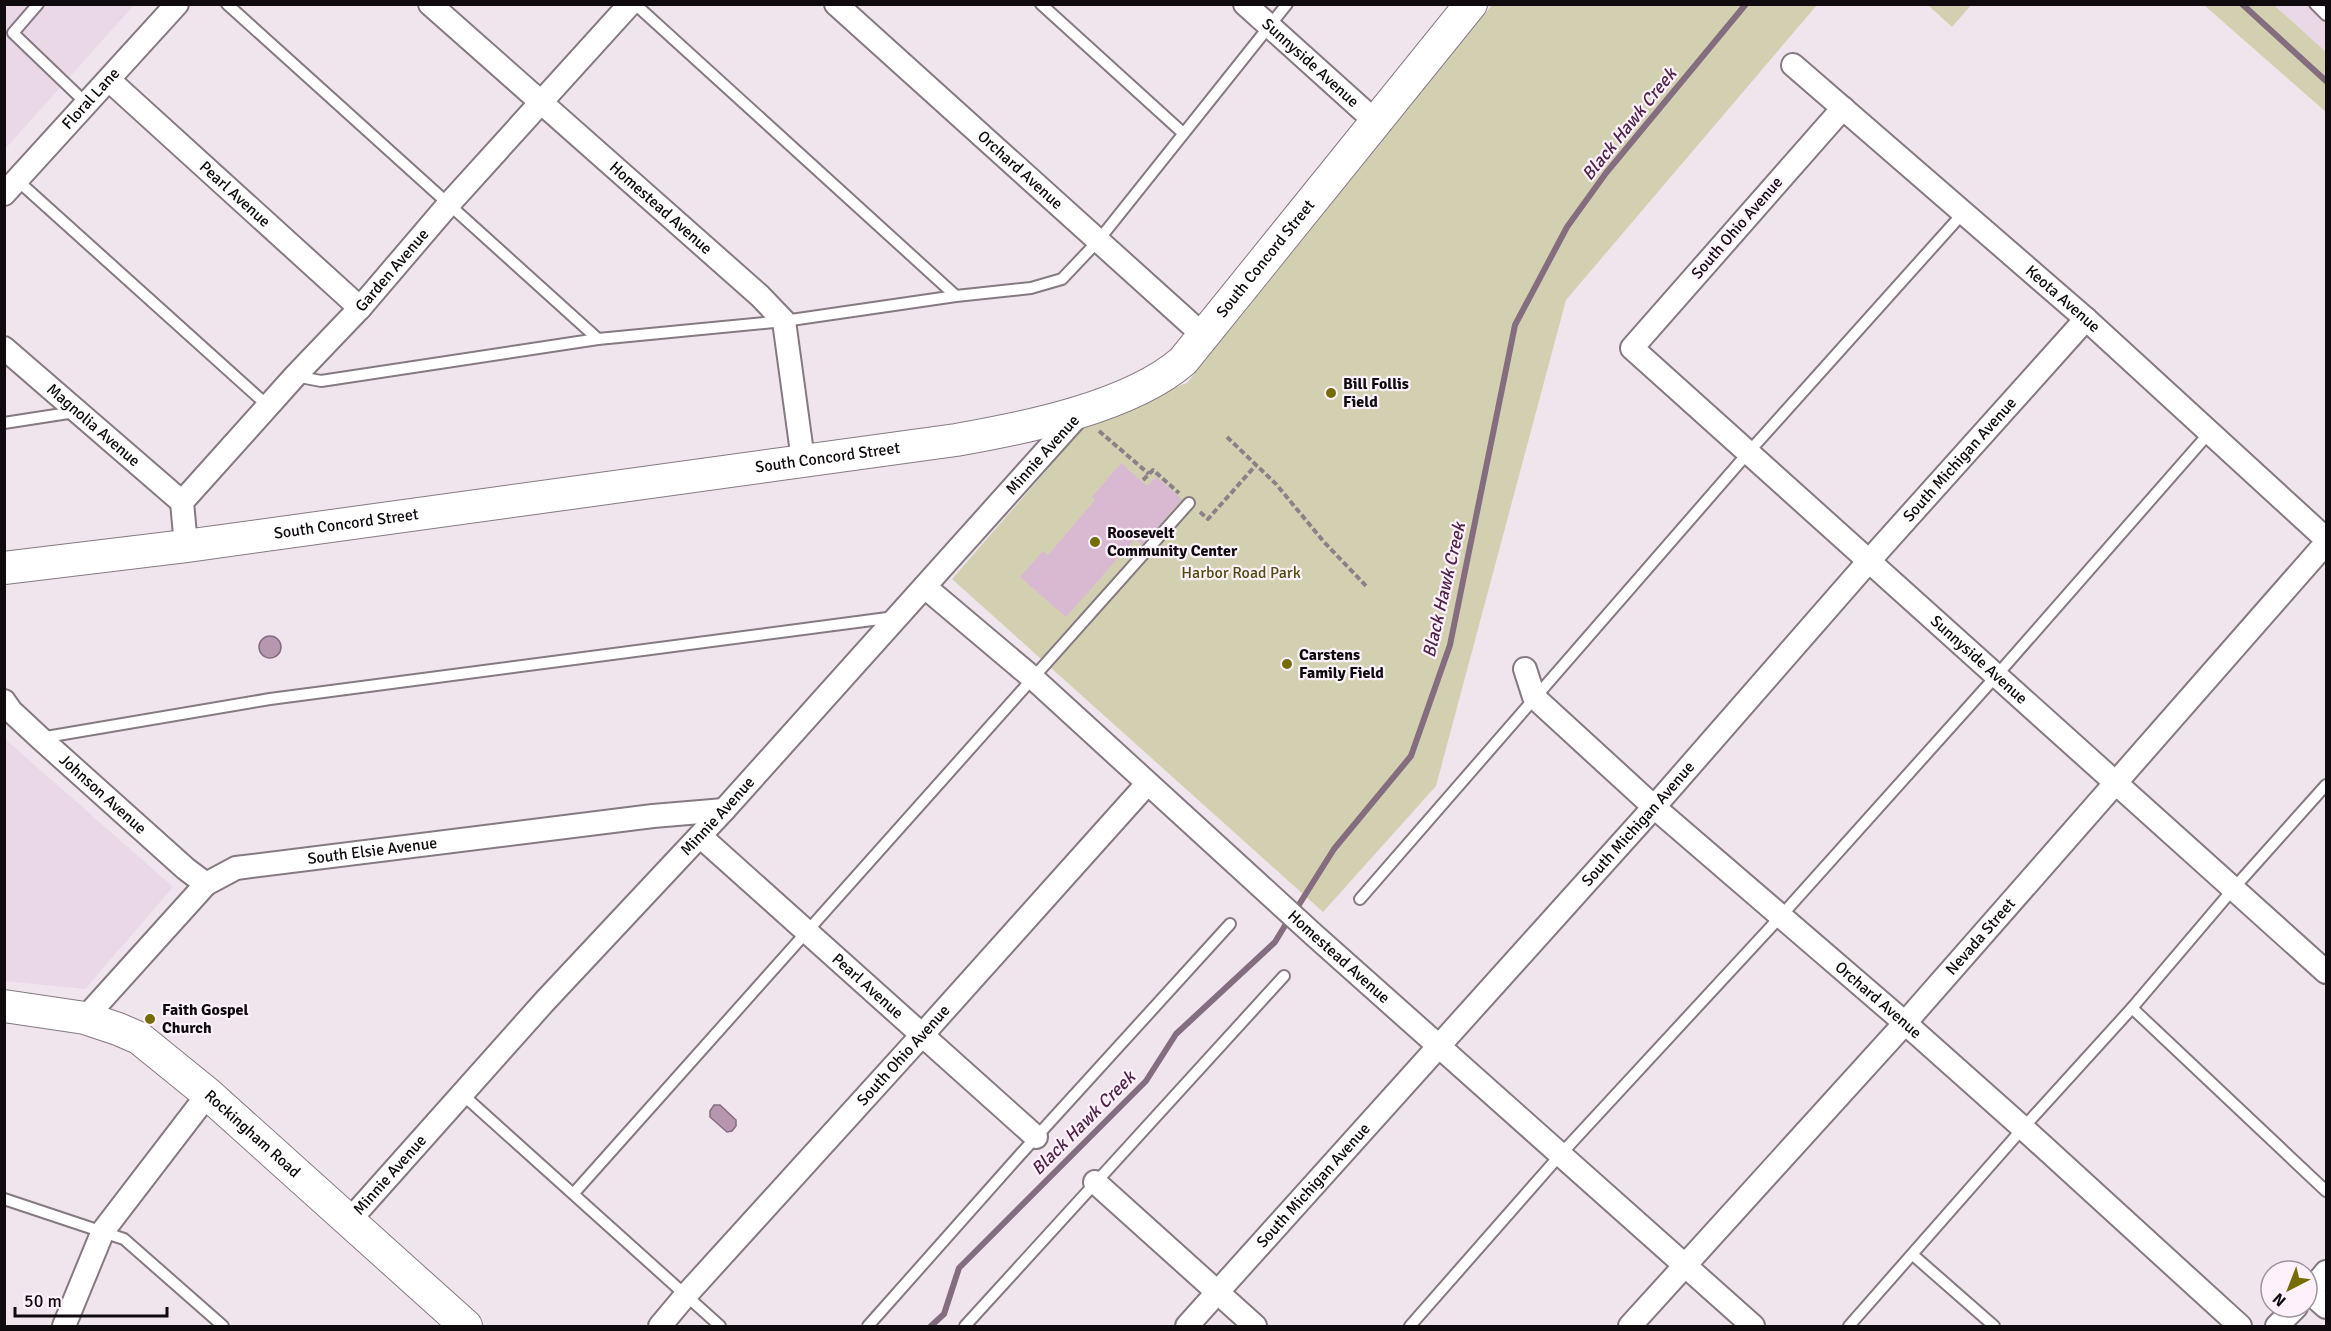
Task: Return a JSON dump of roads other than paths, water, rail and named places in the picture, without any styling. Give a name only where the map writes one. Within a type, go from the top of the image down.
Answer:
[{"type":"street","name":"Floral Lane","points":[[11,187],[177,4]]},
{"type":"street","name":"Homestead Avenue","points":[[430,4],[760,296],[784,321]]},
{"type":"street","name":"Garden Avenue","points":[[182,502],[295,376],[360,308],[539,102],[630,4]]},
{"type":"street","name":"Orchard Avenue","points":[[836,4],[1204,336]]},
{"type":"street","name":"Sunnyside Avenue","points":[[1245,4],[1376,122]]},
{"type":"street","name":"South Concord Street","points":[[4,568],[186,546],[990,434],[1089,417],[1130,393],[1155,382],[1183,361],[1471,4]]},
{"type":"street","name":"Keota Avenue","points":[[1793,65],[2086,319],[2326,538]]},
{"type":"street","name":"Pearl Avenue","points":[[109,80],[360,308]]},
{"type":"street","name":"South Ohio Avenue","points":[[1632,348],[1843,108]]},
{"type":"street","name":"South Michigan Avenue","points":[[1187,1326],[1654,807],[1868,562],[2086,319]]},
{"type":"street","points":[[784,321],[803,460]]},
{"type":"street","name":"Magnolia Avenue","points":[[4,348],[182,502]]},
{"type":"street","name":"Sunnyside Avenue","points":[[1632,348],[2326,972]]},
{"type":"street","name":"Minnie Avenue","points":[[348,1222],[553,993],[724,810],[898,616],[1089,417]]},
{"type":"street","points":[[182,502],[186,546]]},
{"type":"street","name":"Nevada Street","points":[[1630,1326],[1905,1023],[2326,543]]},
{"type":"street","name":"Homestead Avenue","points":[[925,587],[1034,679],[1249,877],[1752,1326]]},
{"type":"street","name":"Orchard Avenue","points":[[1525,669],[1534,697],[1654,807],[2023,1128],[2240,1326]]},
{"type":"street","name":"Johnson Avenue","points":[[4,701],[39,738],[186,869],[206,884]]},
{"type":"street","name":"South Ohio Avenue","points":[[660,1326],[1147,784]]},
{"type":"street","name":"South Elsie Avenue","points":[[85,1018],[206,884],[236,868],[653,816],[724,810]]},
{"type":"street","name":"Pearl Avenue","points":[[700,836],[1036,1137]]},
{"type":"street","name":"Rockingham Road","points":[[4,1006],[85,1018],[139,1038],[208,1095],[465,1326]]},
{"type":"street","points":[[64,1326],[103,1231],[208,1095]]},
{"type":"street","points":[[1095,1182],[1256,1326]]},
{"type":"lane","points":[[38,4],[13,33],[87,104]]},
{"type":"lane","points":[[227,4],[598,339]]},
{"type":"lane","points":[[635,4],[956,297]]},
{"type":"lane","points":[[1041,4],[1184,134]]},
{"type":"lane","points":[[295,376],[321,381],[598,339],[784,321],[1032,288],[1062,279],[1098,241],[1287,4]]},
{"type":"lane","points":[[2315,4],[2326,15]]},
{"type":"lane","points":[[11,187],[268,406]]},
{"type":"lane","points":[[1360,899],[1534,697],[1964,212]]},
{"type":"lane","points":[[4,423],[80,412]]},
{"type":"lane","points":[[1410,1326],[1561,1154],[1781,916],[1997,675],[2210,432]]},
{"type":"lane","points":[[574,1193],[1189,503]]},
{"type":"lane","points":[[39,738],[270,699],[898,616]]},
{"type":"lane","points":[[1849,1326],[2132,1008],[2234,888],[2326,785]]},
{"type":"lane","points":[[868,1326],[1230,924]]},
{"type":"lane","points":[[965,1326],[1284,976]]},
{"type":"lane","points":[[2132,1008],[2326,1191]]},
{"type":"lane","points":[[462,1094],[720,1326]]},
{"type":"lane","points":[[4,1199],[124,1239],[223,1326]]},
{"type":"lane","points":[[1913,1255],[1994,1326]]},
{"type":"waterway","name":"Black Hawk Creek","points":[[1295,911],[1334,849],[1411,756],[1450,645],[1515,325],[1567,227],[1606,173],[1746,4]]},
{"type":"waterway","points":[[2242,4],[2326,81]]},
{"type":"waterway","name":"Black Hawk Creek","points":[[931,1326],[944,1314],[959,1268],[1146,1081],[1176,1034],[1275,942],[1289,919]]},
{"type":"place","name":"Bill Follis Field","points":[[1331,393]]},
{"type":"place","name":"Roosevelt Community Center","points":[[1095,542]]},
{"type":"place","name":"Carstens Family Field","points":[[1287,664]]},
{"type":"place","name":"Faith Gospel Church","points":[[150,1019]]},
{"type":"park label","name":"Harbor Road Park","points":[[1241,573]]}]
